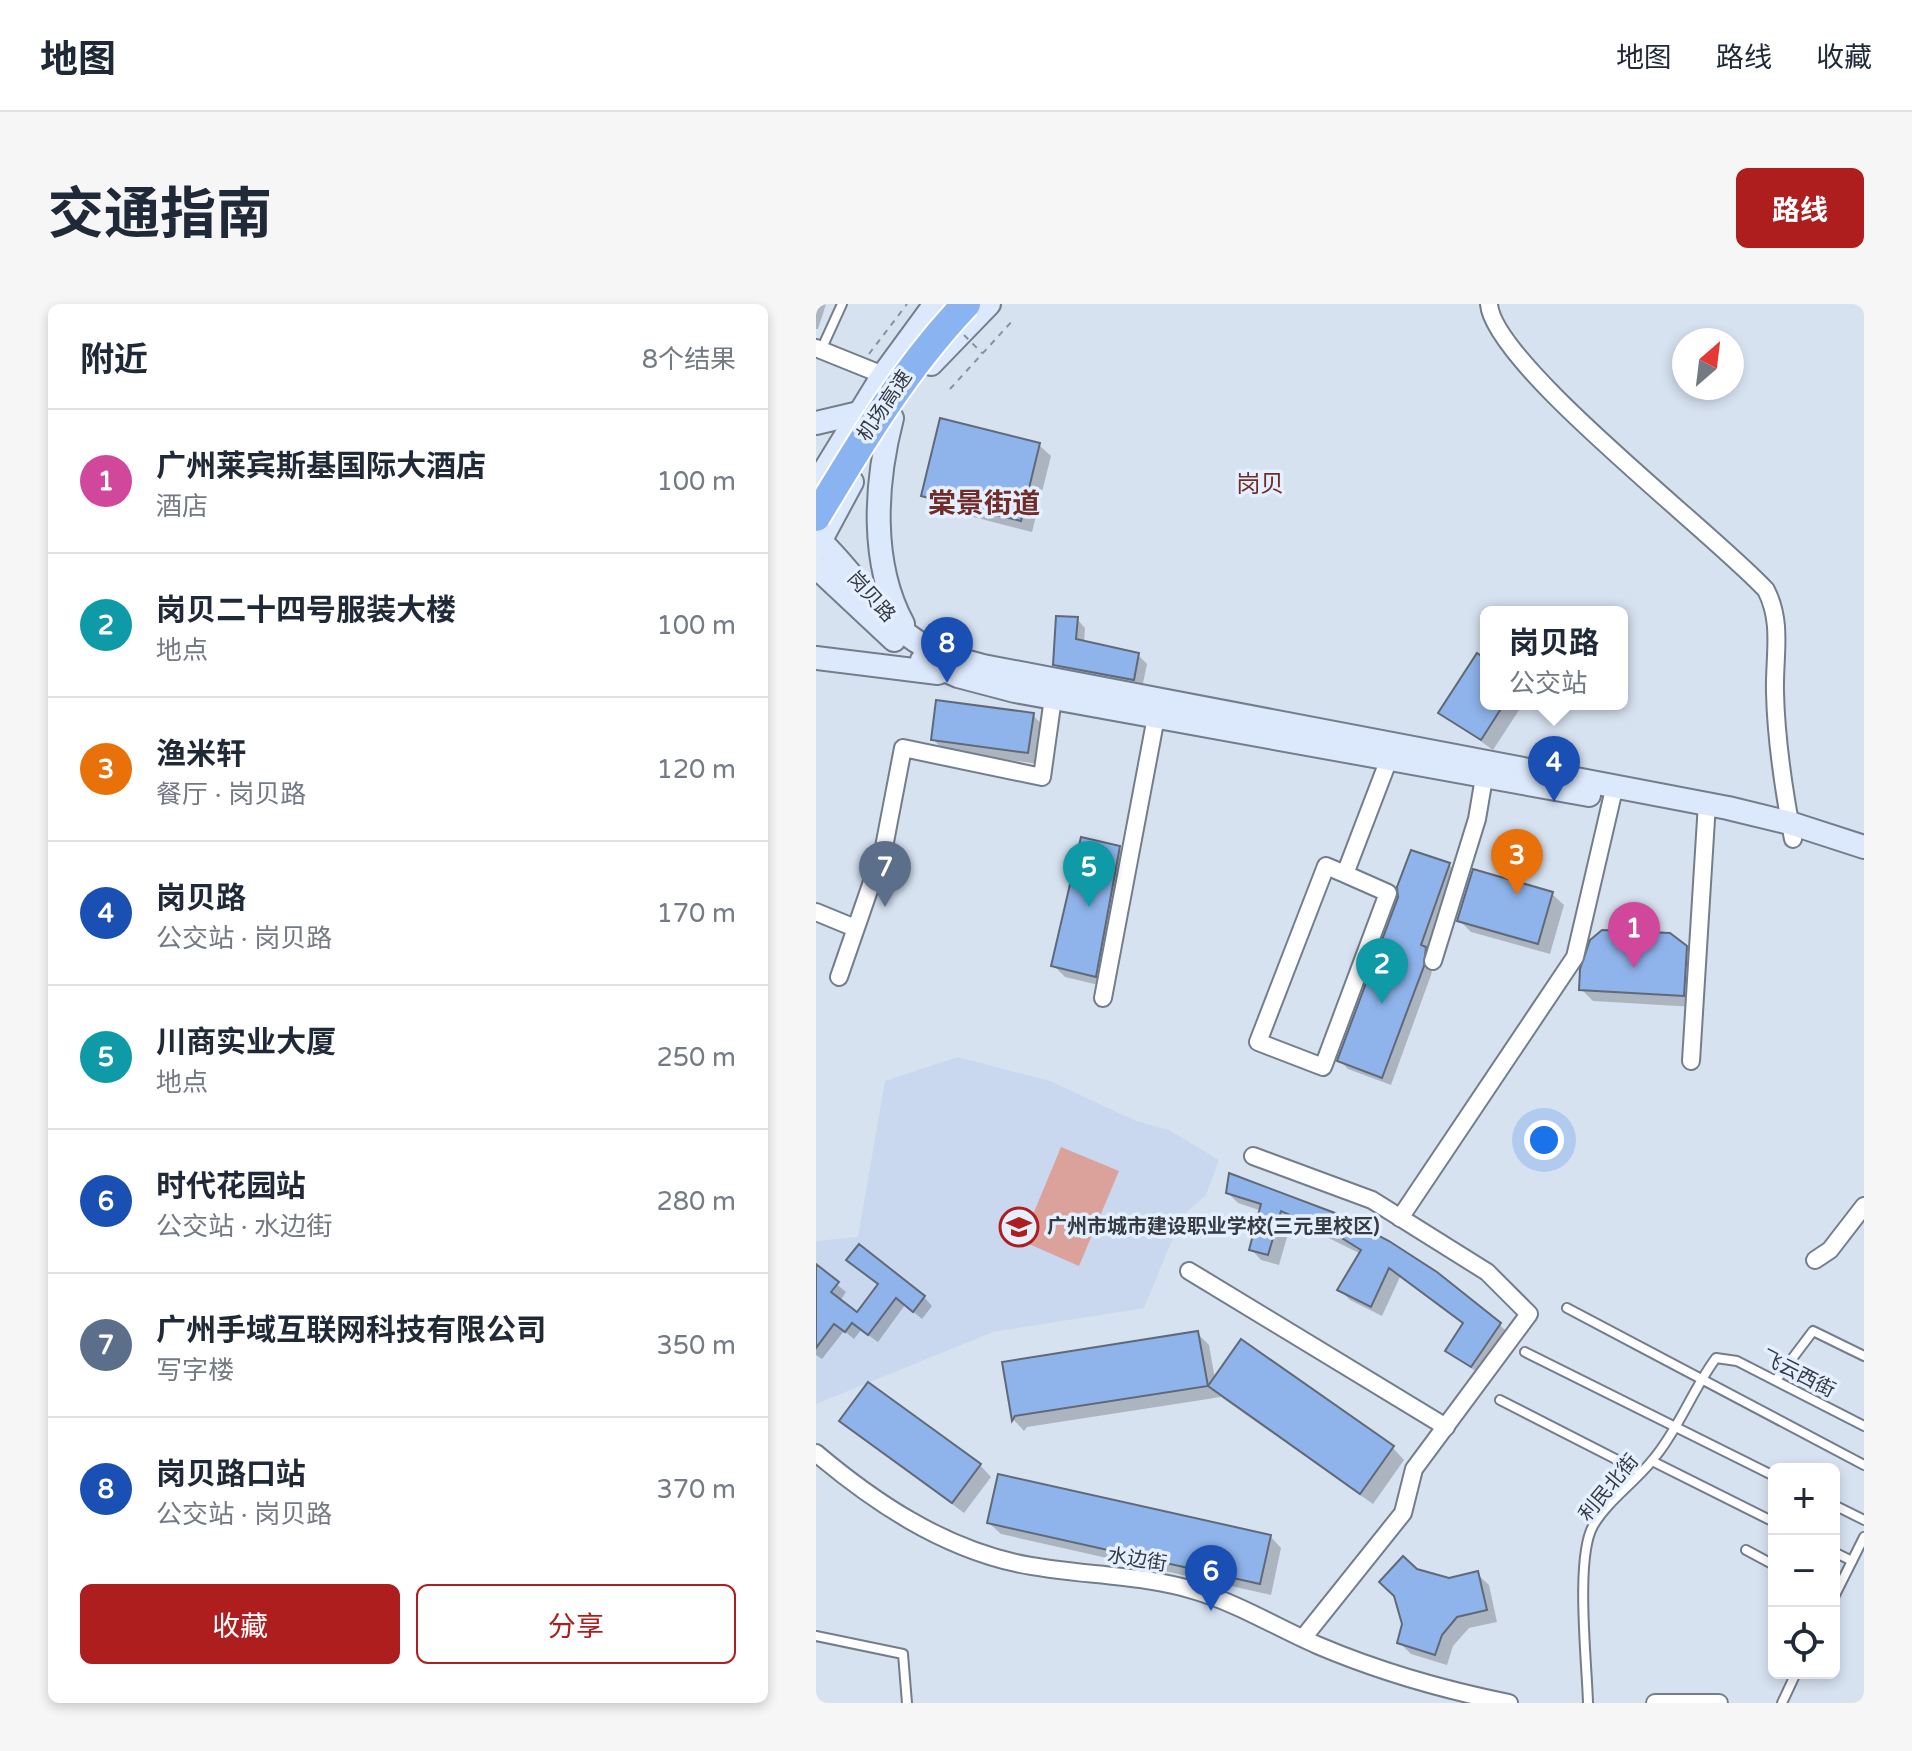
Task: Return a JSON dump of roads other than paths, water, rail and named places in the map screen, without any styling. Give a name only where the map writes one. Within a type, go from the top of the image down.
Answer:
[{"type":"highway","name":"机场高速","points":[[817,536],[883,407],[940,331],[966,304]]},
{"type":"main road","points":[[816,484],[880,381],[935,304]]},
{"type":"main road","points":[[817,536],[897,411],[937,358],[989,304]]},
{"type":"main road","points":[[880,381],[880,400],[897,411]]},
{"type":"main road","points":[[897,411],[883,450],[879,494],[880,547],[892,604],[909,636]]},
{"type":"main road","points":[[816,423],[859,413]]},
{"type":"main road","name":"岗贝路","points":[[817,536],[909,636],[939,654],[983,666],[1707,810],[1864,847]]},
{"type":"main road","name":"岗贝路","points":[[816,567],[897,643],[919,658],[958,676],[1053,698],[1389,759],[1486,768]]},
{"type":"main road","points":[[816,658],[958,676]]},
{"type":"main road","name":"岗贝路","points":[[1792,831],[1864,863]]},
{"type":"street","points":[[1489,304],[1496,329],[1539,382],[1766,590],[1774,605],[1777,631],[1775,693],[1792,831]]},
{"type":"street","points":[[819,349],[861,366],[880,381]]},
{"type":"street","points":[[839,977],[884,847],[903,748],[1042,777],[1053,698]]},
{"type":"street","points":[[1103,998],[1156,717]]},
{"type":"street","points":[[1345,874],[1389,759]]},
{"type":"street","points":[[1433,961],[1477,819],[1486,768]]},
{"type":"street","points":[[1400,1218],[1575,957],[1613,792]]},
{"type":"street","points":[[1691,1061],[1707,810]]},
{"type":"street","points":[[1326,866],[1345,874],[1388,893],[1323,1067],[1258,1042],[1326,866]]},
{"type":"street","points":[[816,912],[855,928]]},
{"type":"street","points":[[1253,1156],[1372,1200],[1487,1272],[1529,1314],[1414,1469],[1403,1513],[1303,1638]]},
{"type":"street","points":[[1815,1260],[1830,1250],[1864,1206]]},
{"type":"street","points":[[1189,1271],[1446,1427]]},
{"type":"street","name":"水边街","points":[[816,1453],[888,1507],[968,1548],[1017,1563],[1192,1589],[1248,1610],[1303,1638],[1412,1679],[1509,1703]]},
{"type":"street","points":[[1655,1703],[1719,1703]]},
{"type":"lane","points":[[819,349],[842,304]]},
{"type":"lane","points":[[1567,1308],[1864,1465]]},
{"type":"lane","points":[[1776,1380],[1813,1331],[1864,1356]]},
{"type":"lane","points":[[1525,1352],[1768,1473]]},
{"type":"lane","name":"利民北街","points":[[1588,1703],[1585,1555],[1593,1526],[1652,1461],[1700,1378],[1716,1358]]},
{"type":"lane","name":"飞云西街","points":[[1716,1358],[1737,1361],[1864,1426]]},
{"type":"lane","points":[[1500,1400],[1641,1472]]},
{"type":"lane","points":[[1652,1461],[1768,1519]]},
{"type":"lane","points":[[1840,1508],[1864,1520]]},
{"type":"lane","points":[[1840,1584],[1864,1537]]},
{"type":"lane","points":[[1746,1550],[1768,1562]]},
{"type":"lane","points":[[1840,1555],[1852,1561]]},
{"type":"lane","points":[[816,1636],[903,1654],[907,1703]]},
{"type":"lane","points":[[1782,1703],[1793,1679]]},
{"type":"place","name":"岗贝路口站","points":[[947,683]]},
{"type":"place","name":"岗贝路","points":[[1554,802]]},
{"type":"place","name":"渔米轩","points":[[1517,895]]},
{"type":"place","name":"广州手域互联网科技有限公司","points":[[885,907]]},
{"type":"place","name":"川商实业大厦","points":[[1089,907]]},
{"type":"place","name":"广州莱宾斯基国际大酒店","points":[[1634,968]]},
{"type":"place","name":"岗贝二十四号服装大楼","points":[[1382,1004]]},
{"type":"place","name":"广州市城市建设职业学校(三元里校区)","points":[[1019,1227]]},
{"type":"place","name":"时代花园站","points":[[1211,1611]]},
{"type":"district","name":"岗贝","points":[[1260,484]]},
{"type":"district","name":"棠景街道","points":[[984,504]]}]
